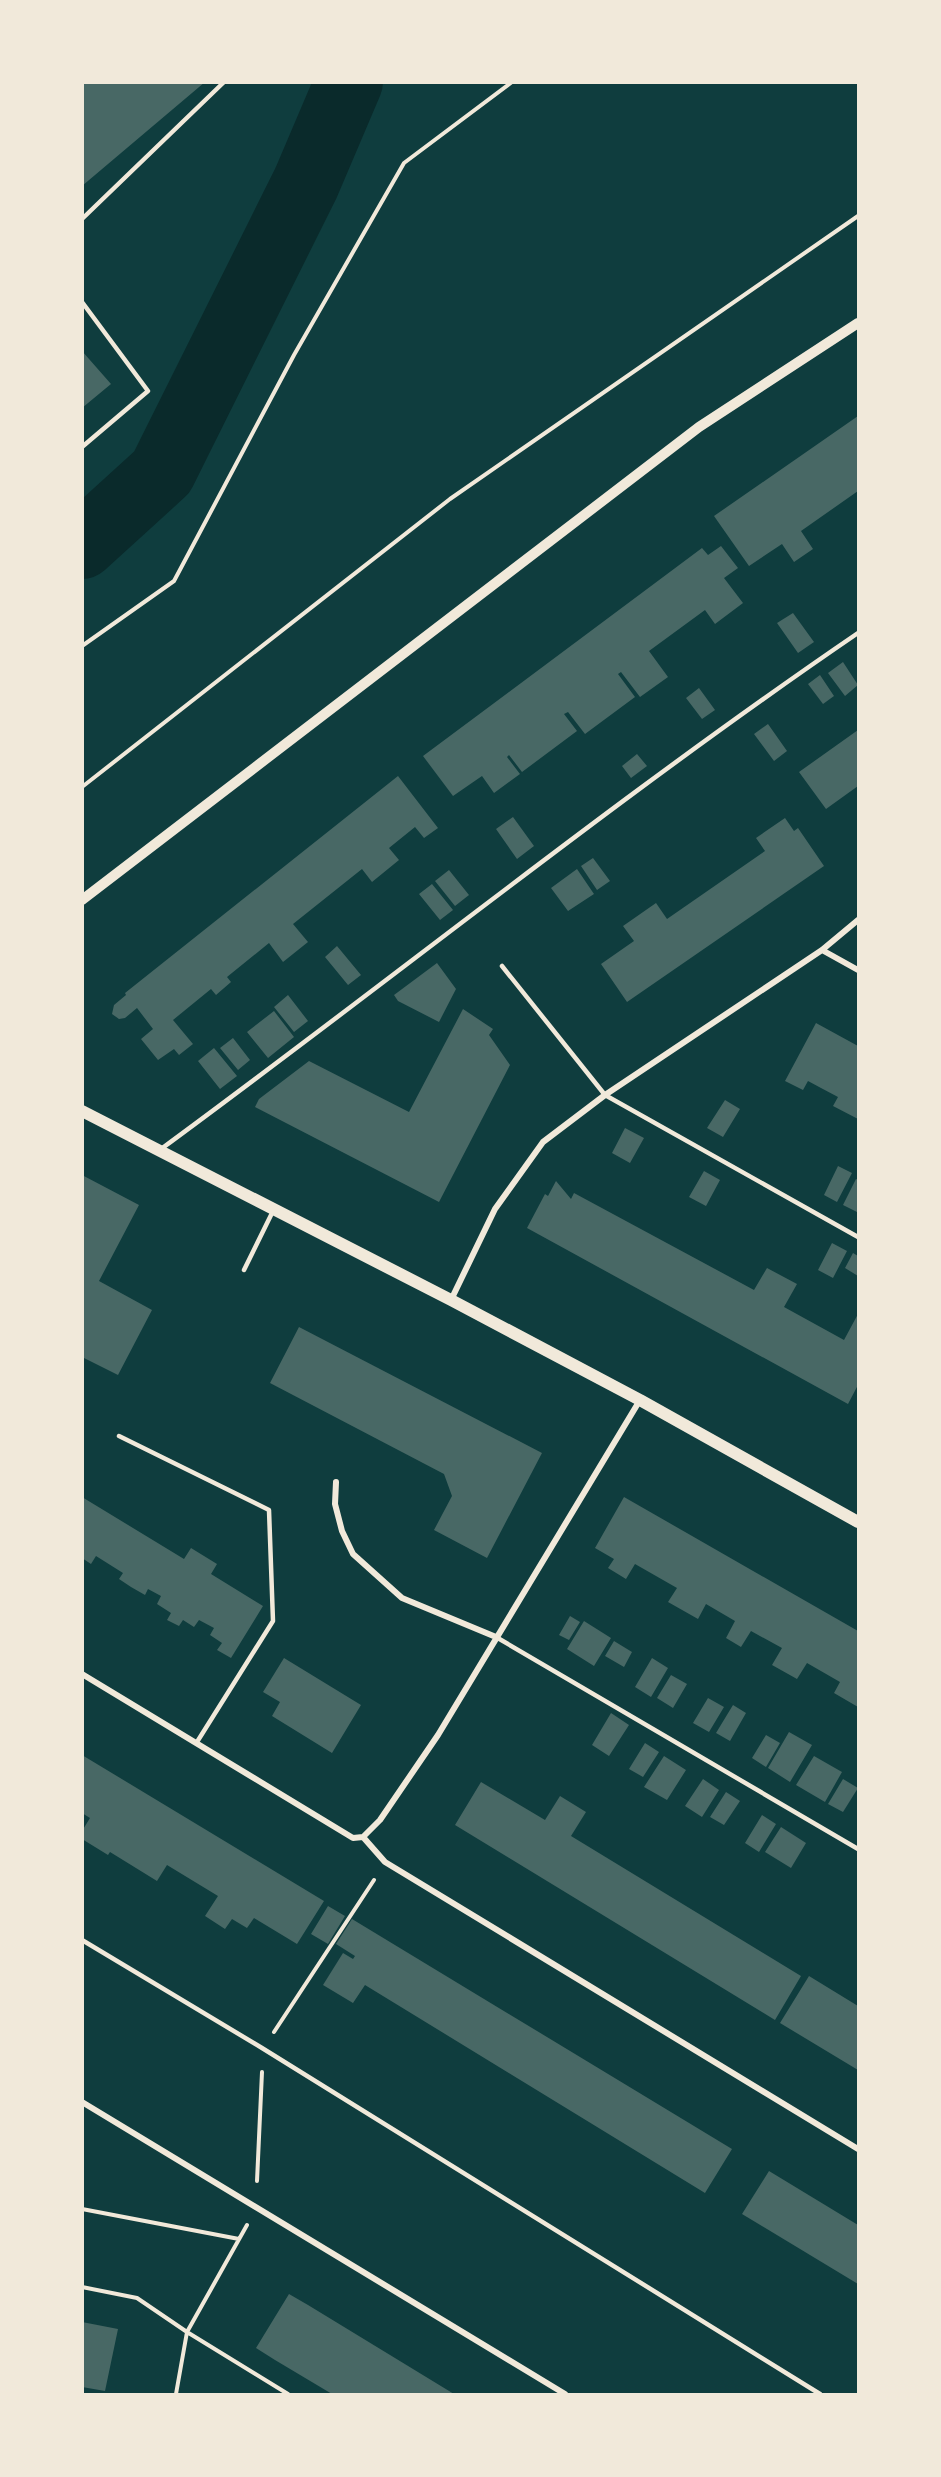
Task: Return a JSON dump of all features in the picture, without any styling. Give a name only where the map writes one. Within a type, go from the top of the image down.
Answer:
[{"type":"main road","points":[[82,1111],[451,1300],[640,1400],[858,1522]]},
{"type":"street","points":[[82,900],[699,428],[858,323]]},
{"type":"street","points":[[451,1300],[495,1209],[543,1142],[605,1095],[822,950],[858,920]]},
{"type":"street","points":[[822,950],[858,970]]},
{"type":"street","points":[[82,1674],[353,1838],[363,1837],[381,1821],[438,1735],[640,1400]]},
{"type":"street","points":[[336,1482],[335,1504],[342,1531],[353,1554],[402,1598],[496,1637]]},
{"type":"street","points":[[363,1837],[385,1862],[858,2149]]},
{"type":"street","points":[[82,2102],[566,2394]]},
{"type":"lane","points":[[82,219],[224,82]]},
{"type":"lane","points":[[82,302],[148,391],[82,447]]},
{"type":"lane","points":[[159,1151],[309,1041],[576,836],[858,633]]},
{"type":"lane","points":[[502,966],[605,1095],[858,1237]]},
{"type":"lane","points":[[244,1270],[274,1209]]},
{"type":"lane","points":[[119,1436],[269,1510],[273,1621],[197,1742]]},
{"type":"lane","points":[[496,1637],[858,1849]]},
{"type":"lane","points":[[82,1940],[262,2048],[820,2394]]},
{"type":"path","points":[[82,646],[174,582],[294,355],[404,163],[512,82]]},
{"type":"path","points":[[82,787],[450,500],[858,216]]},
{"type":"path","points":[[256,2207],[262,2048],[312,1976],[385,1862]]},
{"type":"path","points":[[82,2209],[240,2239],[187,2332],[176,2394]]},
{"type":"path","points":[[82,2287],[136,2298],[288,2394]]},
{"type":"building","points":[[82,82],[205,82],[82,186]]},
{"type":"building","points":[[82,351],[111,384],[82,408]]},
{"type":"building","points":[[858,416],[858,491],[801,531],[813,549],[794,562],[782,544],[749,566],[714,516]]},
{"type":"building","points":[[721,546],[738,568],[724,578],[743,603],[715,624],[705,610],[649,651],[668,677],[640,697],[621,672],[618,674],[635,697],[585,734],[568,712],[564,714],[577,731],[522,772],[509,755],[507,757],[520,774],[494,793],[482,776],[453,796],[423,756],[702,548],[708,555]]},
{"type":"building","points":[[793,613],[814,642],[798,653],[777,623]]},
{"type":"building","points":[[843,662],[858,685],[845,696],[828,673]]},
{"type":"building","points":[[820,675],[834,696],[823,704],[808,684]]},
{"type":"building","points":[[699,688],[715,710],[702,719],[686,698]]},
{"type":"building","points":[[768,724],[787,751],[774,761],[754,734]]},
{"type":"building","points":[[858,730],[858,786],[826,809],[799,772]]},
{"type":"building","points":[[637,754],[647,766],[631,778],[622,766]]},
{"type":"building","points":[[398,776],[438,828],[424,838],[415,827],[389,848],[399,860],[372,882],[362,869],[293,924],[308,942],[283,962],[269,943],[227,977],[231,982],[216,995],[211,989],[173,1020],[193,1044],[179,1055],[174,1049],[158,1060],[141,1039],[153,1029],[137,1008],[125,1018],[119,1019],[112,1014],[114,1005],[126,995],[125,993]]},
{"type":"building","points":[[513,817],[534,846],[517,859],[496,829]]},
{"type":"building","points":[[785,818],[794,831],[798,828],[824,866],[627,1002],[601,964],[634,941],[623,926],[656,903],[667,919],[765,851],[756,838]]},
{"type":"building","points":[[593,858],[610,881],[597,890],[581,866]]},
{"type":"building","points":[[577,869],[594,894],[568,911],[551,888]]},
{"type":"building","points":[[449,870],[469,895],[455,906],[435,881]]},
{"type":"building","points":[[432,884],[453,910],[440,920],[419,894]]},
{"type":"building","points":[[337,946],[361,975],[348,985],[325,957]]},
{"type":"building","points":[[437,963],[456,989],[439,1022],[398,1001],[394,995]]},
{"type":"building","points":[[288,995],[308,1021],[294,1032],[274,1007]]},
{"type":"building","points":[[463,1009],[493,1029],[489,1035],[510,1065],[439,1202],[255,1107],[259,1099],[309,1061],[409,1112]]},
{"type":"building","points":[[274,1011],[294,1037],[268,1058],[247,1032]]},
{"type":"building","points":[[816,1023],[858,1046],[858,1119],[833,1106],[838,1097],[808,1081],[803,1090],[785,1081]]},
{"type":"building","points":[[233,1038],[250,1060],[238,1070],[220,1048]]},
{"type":"building","points":[[214,1048],[237,1076],[220,1089],[198,1061]]},
{"type":"building","points":[[725,1100],[740,1109],[723,1137],[707,1128]]},
{"type":"building","points":[[625,1128],[644,1138],[630,1163],[612,1153]]},
{"type":"building","points":[[838,1166],[852,1173],[837,1202],[824,1195]]},
{"type":"building","points":[[704,1171],[720,1180],[706,1206],[689,1197]]},
{"type":"building","points":[[82,1175],[139,1205],[99,1281],[152,1310],[118,1375],[82,1357]]},
{"type":"building","points":[[856,1179],[858,1180],[857,1212],[843,1205]]},
{"type":"building","points":[[556,1181],[571,1199],[574,1193],[754,1290],[767,1268],[797,1284],[784,1307],[844,1340],[858,1314],[858,1385],[848,1404],[527,1228],[545,1194],[548,1196]]},
{"type":"building","points":[[832,1243],[847,1251],[833,1278],[818,1270]]},
{"type":"building","points":[[853,1253],[858,1256],[858,1276],[845,1268]]},
{"type":"building","points":[[299,1327],[542,1453],[487,1558],[434,1530],[452,1496],[444,1474],[270,1383]]},
{"type":"building","points":[[82,1497],[184,1559],[191,1548],[217,1564],[211,1574],[263,1606],[231,1658],[217,1650],[222,1643],[210,1635],[214,1628],[199,1620],[194,1627],[183,1620],[179,1626],[167,1620],[171,1613],[157,1604],[161,1596],[148,1589],[145,1595],[131,1587],[119,1579],[123,1573],[96,1556],[91,1564],[82,1558]]},
{"type":"building","points":[[624,1497],[858,1631],[858,1707],[834,1693],[840,1682],[807,1663],[797,1679],[772,1665],[782,1648],[751,1631],[741,1647],[726,1638],[735,1621],[706,1604],[698,1619],[668,1602],[677,1588],[635,1564],[626,1579],[608,1568],[614,1559],[595,1548]]},
{"type":"building","points":[[570,1616],[580,1622],[569,1640],[559,1635]]},
{"type":"building","points":[[584,1621],[611,1638],[594,1666],[567,1649]]},
{"type":"building","points":[[614,1641],[632,1652],[624,1667],[605,1656]]},
{"type":"building","points":[[284,1658],[361,1705],[332,1753],[272,1716],[280,1702],[263,1692]]},
{"type":"building","points":[[652,1658],[668,1668],[651,1697],[635,1687]]},
{"type":"building","points":[[671,1675],[687,1684],[673,1708],[657,1698]]},
{"type":"building","points":[[708,1698],[724,1707],[709,1732],[693,1723]]},
{"type":"building","points":[[733,1705],[746,1713],[730,1741],[716,1733]]},
{"type":"building","points":[[611,1713],[629,1725],[609,1756],[592,1745]]},
{"type":"building","points":[[789,1732],[812,1745],[790,1782],[768,1768]]},
{"type":"building","points":[[766,1735],[780,1743],[766,1767],[752,1758]]},
{"type":"building","points":[[645,1743],[659,1752],[643,1777],[629,1769]]},
{"type":"building","points":[[82,1755],[324,1901],[297,1944],[254,1918],[247,1928],[232,1919],[225,1929],[205,1916],[218,1896],[167,1865],[157,1881],[110,1852],[108,1855],[82,1839],[82,1831],[90,1818],[82,1813]]},
{"type":"building","points":[[664,1756],[686,1770],[667,1800],[644,1787]]},
{"type":"building","points":[[814,1756],[842,1772],[825,1802],[796,1785]]},
{"type":"building","points":[[703,1779],[719,1790],[702,1817],[685,1806]]},
{"type":"building","points":[[843,1779],[858,1788],[843,1812],[828,1804]]},
{"type":"building","points":[[481,1782],[545,1820],[560,1796],[586,1812],[571,1836],[801,1976],[775,2020],[455,1825]]},
{"type":"building","points":[[726,1792],[740,1801],[724,1825],[710,1817]]},
{"type":"building","points":[[762,1815],[776,1824],[759,1852],[745,1843]]},
{"type":"building","points":[[781,1827],[806,1843],[791,1868],[765,1852]]},
{"type":"building","points":[[328,1906],[345,1916],[328,1944],[311,1934]]},
{"type":"building","points":[[352,1919],[732,2149],[705,2193],[365,1985],[353,2003],[323,1985],[343,1953],[353,1959],[355,1956],[336,1944]]},
{"type":"building","points":[[809,1976],[858,2006],[858,2070],[780,2023]]},
{"type":"building","points":[[769,2171],[858,2225],[858,2284],[742,2214]]},
{"type":"building","points":[[289,2294],[454,2394],[332,2394],[275,2360],[256,2348]]},
{"type":"building","points":[[82,2322],[118,2329],[105,2391],[82,2387]]},
{"type":"waterway","points":[[82,545],[162,472],[306,183],[349,82]]}]
